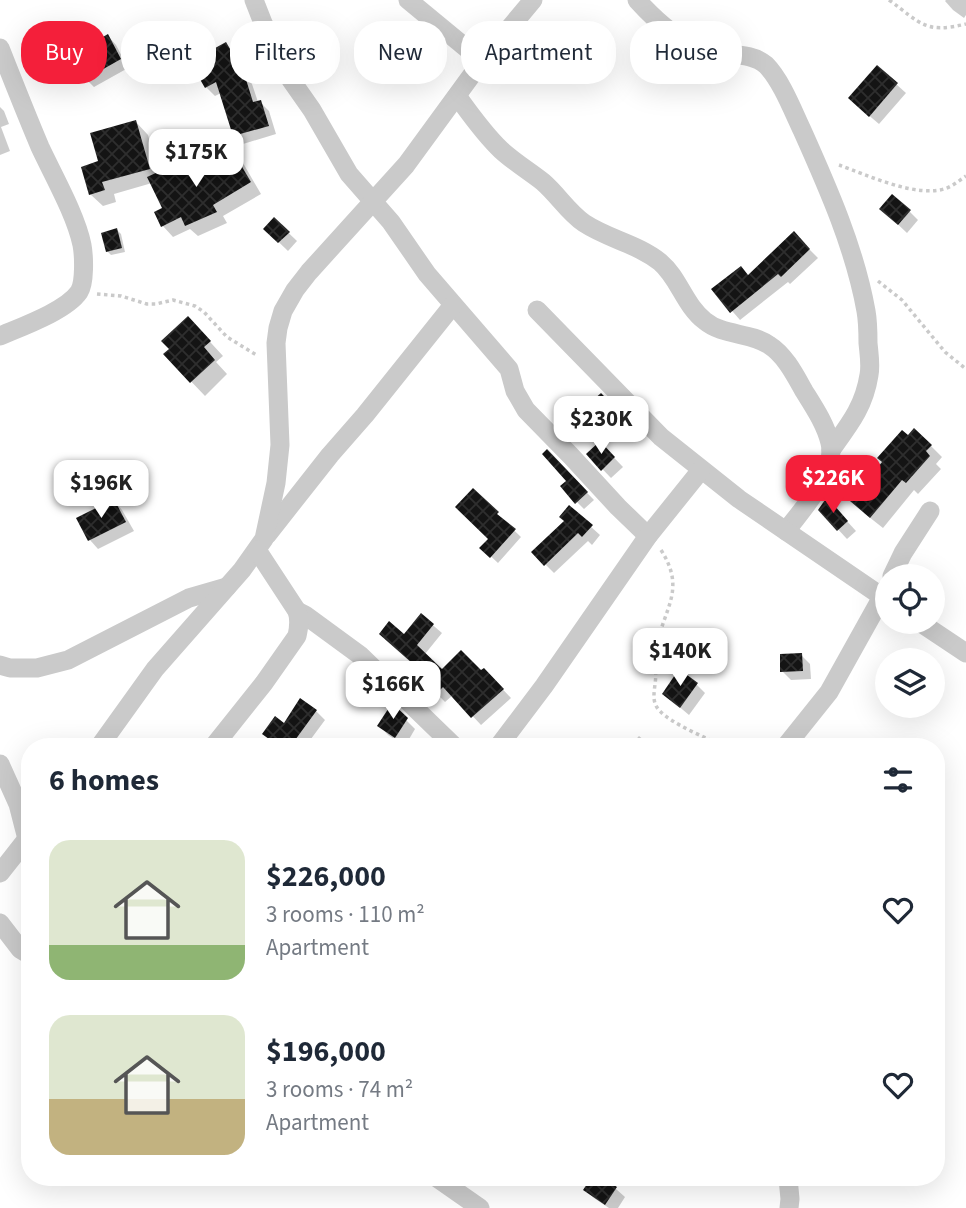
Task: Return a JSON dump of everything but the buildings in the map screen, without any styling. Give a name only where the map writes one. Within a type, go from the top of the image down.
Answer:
[{"type":"street","points":[[254,0],[291,80],[312,110],[342,163],[403,238],[426,274],[509,369],[515,391],[526,410],[648,536]]},
{"type":"street","points":[[408,0],[461,44]]},
{"type":"street","points":[[515,21],[533,0]]},
{"type":"street","points":[[636,0],[669,31],[684,41],[712,52],[756,58],[767,66],[787,99],[814,156],[854,262],[867,313],[870,372],[865,397],[831,450]]},
{"type":"street","points":[[0,48],[71,216],[81,243],[83,258],[81,290],[74,297],[55,311],[0,337]]},
{"type":"street","points":[[220,738],[297,636],[300,618],[261,544],[276,483],[280,445],[276,343],[283,311],[309,272],[406,165],[466,84]]},
{"type":"street","points":[[457,96],[496,145],[544,183],[579,219],[599,232],[653,257],[662,264],[697,314],[707,323],[715,328],[767,343],[795,374],[817,412],[831,450],[829,466],[818,486],[786,531]]},
{"type":"street","points":[[105,738],[155,669],[228,587],[453,305]]},
{"type":"street","points":[[537,310],[661,437],[701,470],[786,531],[875,588]]},
{"type":"street","points":[[505,738],[648,536],[701,470]]},
{"type":"street","points":[[898,564],[930,511]]},
{"type":"street","points":[[0,665],[10,668],[37,668],[68,660],[189,598],[228,587]]},
{"type":"street","points":[[297,611],[361,656],[447,738]]},
{"type":"street","points":[[792,738],[829,692],[875,614]]},
{"type":"street","points":[[938,634],[966,653]]},
{"type":"street","points":[[0,764],[21,814]]},
{"type":"street","points":[[0,873],[21,846]]},
{"type":"street","points":[[0,923],[21,950]]},
{"type":"street","points":[[453,1186],[480,1208]]},
{"type":"street","points":[[789,1186],[789,1208]]},
{"type":"path","points":[[890,0],[914,19],[931,28],[966,24]]},
{"type":"path","points":[[814,156],[893,184],[923,191],[937,191],[949,187],[966,176]]},
{"type":"path","points":[[854,262],[902,300],[944,352],[966,369]]},
{"type":"path","points":[[74,297],[100,294],[121,296],[147,304],[173,300],[186,302],[204,312],[227,337],[277,368]]},
{"type":"path","points":[[648,536],[667,559],[674,587],[655,652],[656,684],[653,698],[659,709],[676,722],[707,738]]}]
